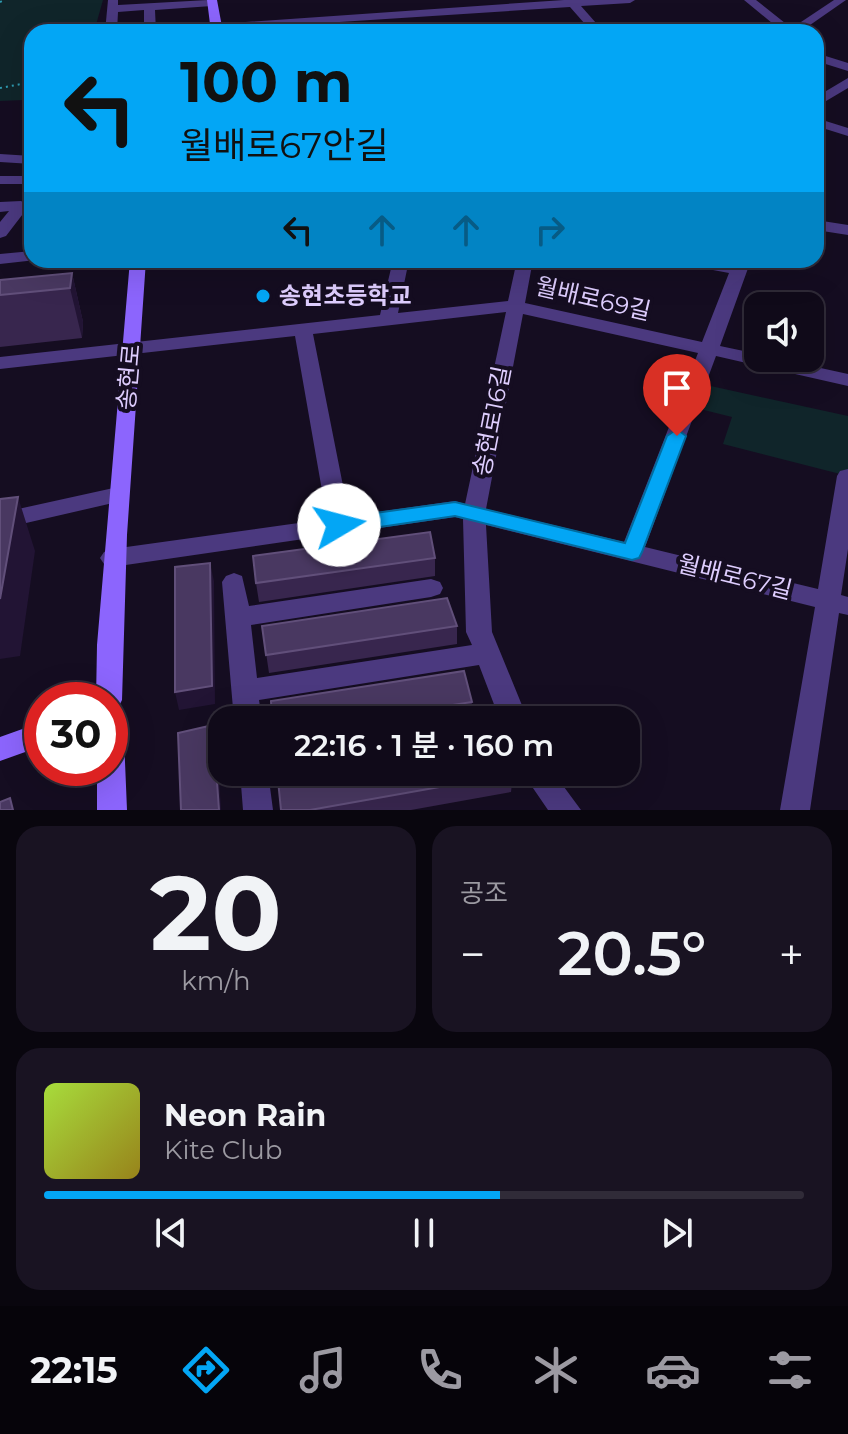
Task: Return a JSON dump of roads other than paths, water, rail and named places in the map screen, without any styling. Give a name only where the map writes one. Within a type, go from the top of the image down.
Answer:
[{"type":"main road","points":[[212,1],[214,24]]},
{"type":"main road","name":"송현로","points":[[109,682],[112,558],[137,268]]},
{"type":"main road","points":[[0,749],[24,740]]},
{"type":"main road","points":[[111,786],[112,810]]},
{"type":"street","points":[[128,6],[189,0]]},
{"type":"street","points":[[291,24],[630,0]]},
{"type":"street","points":[[749,0],[777,24]]},
{"type":"street","points":[[805,24],[841,0]]},
{"type":"street","points":[[112,5],[149,7],[212,1]]},
{"type":"street","points":[[571,2],[591,24]]},
{"type":"street","points":[[149,7],[150,24]]},
{"type":"street","points":[[406,15],[409,24]]},
{"type":"street","points":[[824,60],[848,67]]},
{"type":"street","points":[[824,98],[848,82]]},
{"type":"street","points":[[824,124],[848,132]]},
{"type":"street","points":[[0,158],[24,160]]},
{"type":"street","points":[[0,180],[24,180]]},
{"type":"street","points":[[0,207],[24,206]]},
{"type":"street","points":[[3,226],[24,208]]},
{"type":"street","points":[[824,226],[848,230]]},
{"type":"street","points":[[0,259],[24,257]]},
{"type":"street","points":[[388,320],[399,268]]},
{"type":"street","name":"송현로16길","points":[[509,706],[479,632],[474,514],[523,268]]},
{"type":"street","points":[[632,552],[740,268]]},
{"type":"street","name":"월배로69길","points":[[0,363],[513,306],[848,380]]},
{"type":"street","points":[[303,329],[339,525]]},
{"type":"street","points":[[795,810],[838,603],[848,476]]},
{"type":"street","points":[[0,521],[118,495]]},
{"type":"street","name":"월배로67길","points":[[112,558],[455,509],[838,603]]},
{"type":"street","points":[[234,582],[247,706]]},
{"type":"street","points":[[238,617],[431,588]]},
{"type":"street","points":[[245,691],[488,653]]},
{"type":"street","points":[[255,786],[258,810]]},
{"type":"street","points":[[547,786],[566,810]]},
{"type":"place","name":"송현초등학교","points":[[263,296]]}]
